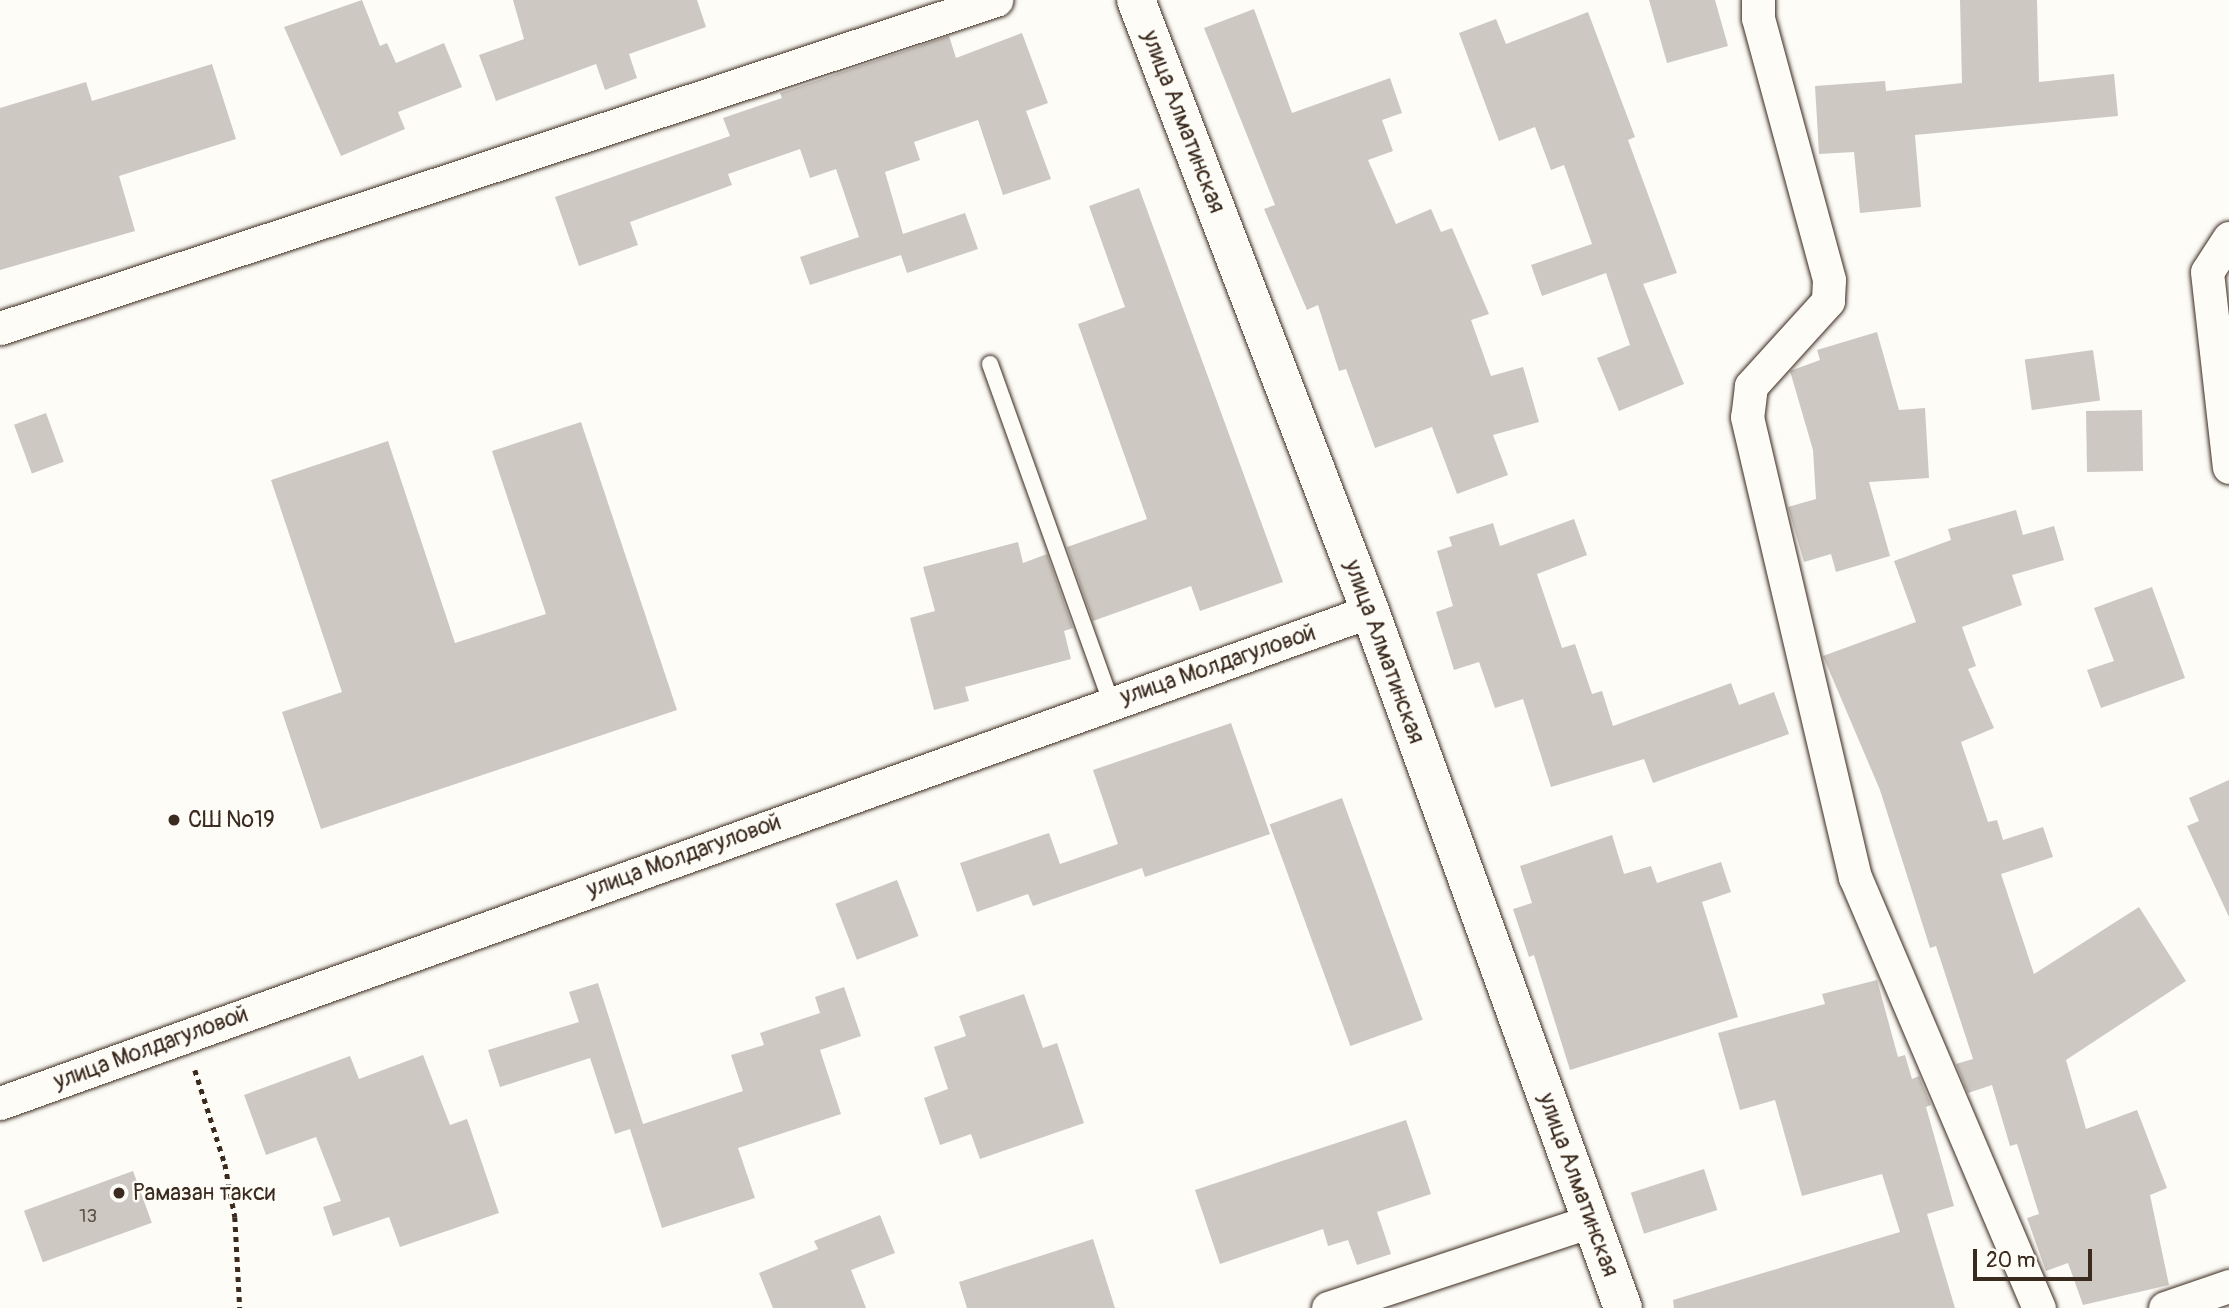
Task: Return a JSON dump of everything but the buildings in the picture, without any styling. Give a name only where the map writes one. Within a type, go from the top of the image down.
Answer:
[{"type":"street","points":[[0,328],[996,0]]},
{"type":"street","name":"улица Алматинская","points":[[1136,0],[1370,611],[1623,1308]]},
{"type":"street","points":[[1758,0],[1758,18],[1829,280],[1828,301],[1751,386],[1747,418],[1855,877],[2039,1308]]},
{"type":"street","points":[[2229,238],[2207,272],[2229,467]]},
{"type":"street","name":"улица Молдагуловой","points":[[0,1103],[1370,611]]},
{"type":"street","points":[[1328,1308],[1591,1221]]},
{"type":"street","points":[[2165,1308],[2229,1286]]},
{"type":"lane","points":[[990,364],[1111,702]]},
{"type":"path","points":[[184,1036],[225,1164],[235,1217],[240,1308]]},
{"type":"place","name":"СШ №19","points":[[174,820]]},
{"type":"place","name":"Рамазан такси","points":[[119,1193]]}]
